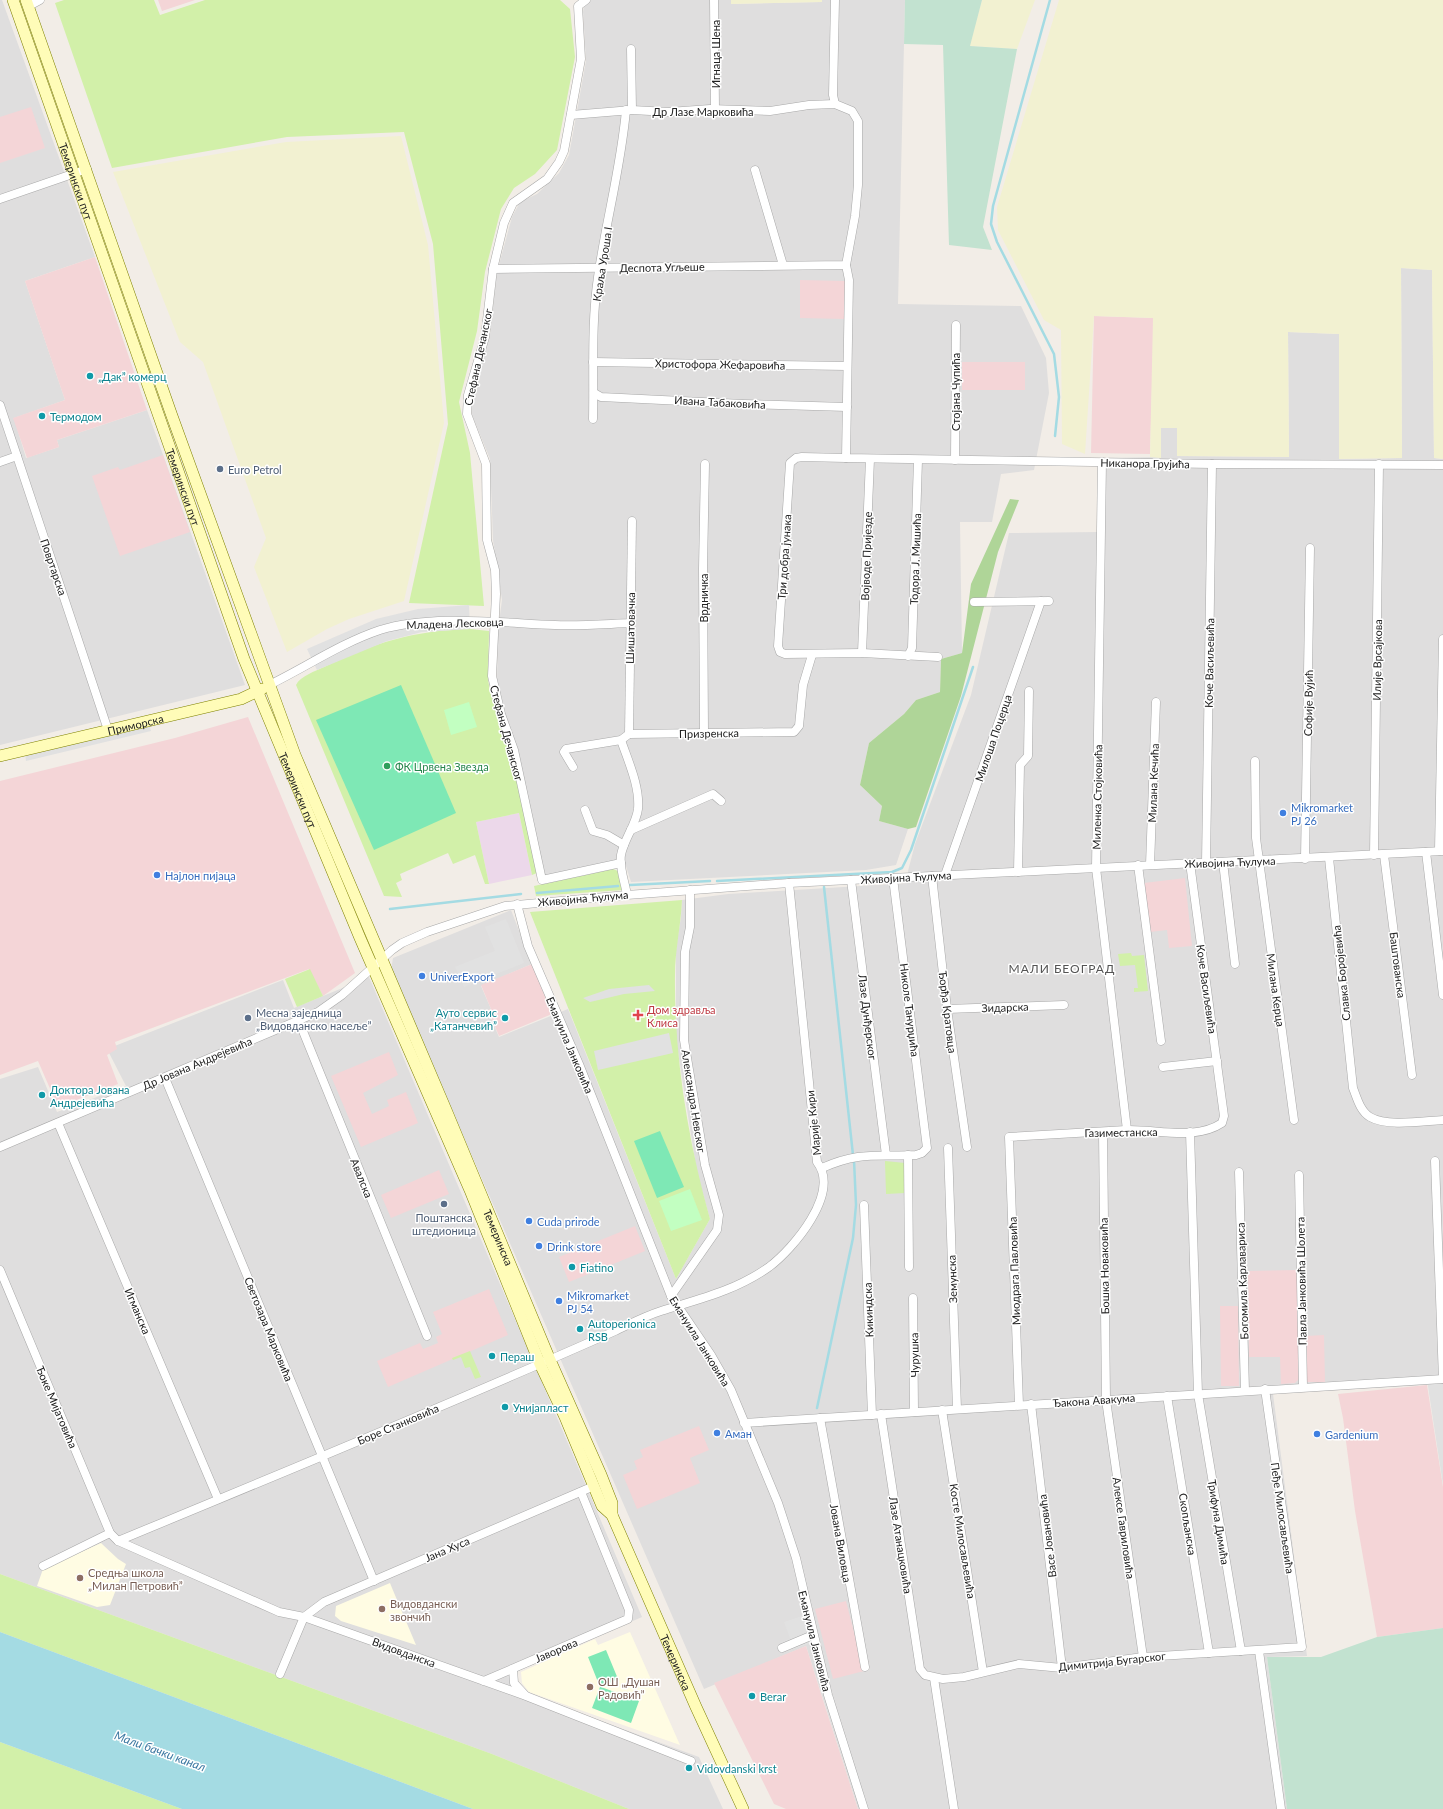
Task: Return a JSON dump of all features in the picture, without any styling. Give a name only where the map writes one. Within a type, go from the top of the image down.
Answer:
[{"type":"main road","name":"Темерински пут","points":[[13,0],[75,173],[214,575],[257,691],[373,967]]},
{"type":"main road","name":"Темерински пут","points":[[28,3],[172,416],[269,685],[312,798],[382,959]]},
{"type":"main road","name":"Приморска","points":[[0,756],[241,699],[269,685]]},
{"type":"main road","name":"Темеринска","points":[[382,959],[602,1506],[612,1515]]},
{"type":"main road","name":"Темеринска","points":[[373,967],[497,1256],[545,1362],[601,1475],[612,1503],[612,1515],[692,1700],[743,1809]]},
{"type":"street","points":[[28,3],[40,0]]},
{"type":"street","name":"Стефана Дечанског","points":[[586,0],[578,6],[582,59],[564,151],[560,162],[546,179],[533,190],[518,198],[509,212],[493,269],[484,337],[468,395],[467,414],[486,464],[488,540],[495,570],[496,594],[492,676],[501,714],[514,750],[542,880],[621,862]]},
{"type":"street","name":"Игнаца Шена","points":[[714,0],[715,109]]},
{"type":"street","points":[[835,0],[833,95],[835,104],[852,111],[858,121],[858,160],[855,216],[846,265],[849,280],[846,458]]},
{"type":"street","name":"Краља Уроша I","points":[[593,419],[593,362],[596,292],[629,110],[631,49]]},
{"type":"street","name":"Др Лазе Марковића","points":[[571,115],[629,110],[669,112],[715,109],[770,111],[809,104],[835,104]]},
{"type":"street","points":[[0,199],[87,169]]},
{"type":"street","points":[[755,170],[783,265]]},
{"type":"street","name":"Деспота Угљеше","points":[[493,269],[846,265]]},
{"type":"street","name":"Стојана Чупића","points":[[955,460],[956,324]]},
{"type":"street","name":"Христофора Жефаровића","points":[[593,362],[847,366]]},
{"type":"street","name":"Ивана Табаковића","points":[[594,393],[601,396],[743,404],[847,406]]},
{"type":"street","name":"Повртарска","points":[[0,405],[108,730]]},
{"type":"street","points":[[0,462],[17,456]]},
{"type":"street","name":"Никанора Грујића","points":[[790,467],[792,460],[802,457],[1212,464],[1443,465]]},
{"type":"street","name":"Војводе Пријезде","points":[[862,653],[870,459]]},
{"type":"street","name":"Тодора Ј. Мишића","points":[[908,656],[912,648],[918,460]]},
{"type":"street","name":"Миленка Стојковића","points":[[1102,462],[1096,868],[1127,1130]]},
{"type":"street","name":"Врдничка","points":[[704,733],[703,569],[705,464]]},
{"type":"street","name":"Коче Васиљевића","points":[[1206,863],[1212,464]]},
{"type":"street","name":"Илије Врсајкова","points":[[1374,855],[1379,464]]},
{"type":"street","name":"Три добра јунака","points":[[790,467],[778,646],[780,652],[785,654],[812,655]]},
{"type":"street","name":"Шишатовачка","points":[[629,734],[632,522]]},
{"type":"street","name":"Софије Вујић","points":[[1305,859],[1310,548]]},
{"type":"street","name":"Милоша Поцерца","points":[[945,875],[1045,601],[974,602]]},
{"type":"street","name":"Младена Лесковца","points":[[269,685],[339,647],[380,630],[419,622],[494,622],[555,625],[630,624]]},
{"type":"street","points":[[1441,851],[1443,639]]},
{"type":"street","points":[[812,655],[862,653],[938,657]]},
{"type":"street","name":"Призренска","points":[[629,734],[794,732],[799,726],[803,685],[812,655]]},
{"type":"street","name":"Милоша Поцерца","points":[[1018,872],[1020,765],[1028,756],[1029,690]]},
{"type":"street","name":"Милана Кечића","points":[[1150,865],[1156,702]]},
{"type":"street","points":[[573,767],[564,752],[566,749],[620,740],[629,734]]},
{"type":"street","points":[[620,740],[638,793],[637,817],[624,845],[621,862],[627,895]]},
{"type":"street","name":"Милана Керца","points":[[1255,761],[1256,838],[1294,1120]]},
{"type":"street","points":[[631,830],[714,794],[721,801]]},
{"type":"street","points":[[585,810],[593,832],[607,835],[624,845]]},
{"type":"street","name":"Живојина Ћулума","points":[[382,959],[392,950],[413,938],[491,909],[517,904],[789,883],[1138,865],[1329,858],[1441,851]]},
{"type":"street","points":[[1426,852],[1443,995]]},
{"type":"street","name":"Баштованска","points":[[1384,855],[1412,1075]]},
{"type":"street","name":"Славка Боројевића","points":[[1329,858],[1353,1088],[1360,1108],[1369,1117],[1381,1121],[1443,1120]]},
{"type":"street","points":[[1222,862],[1235,964]]},
{"type":"street","name":"Коче Васиљевића","points":[[1190,863],[1224,1116]]},
{"type":"street","points":[[1138,865],[1161,1041]]},
{"type":"street","name":"Ђорђа Кратовца","points":[[932,876],[947,1009],[967,1147]]},
{"type":"street","name":"Николе Танурџића","points":[[893,878],[927,1142],[925,1151],[916,1155],[908,1155]]},
{"type":"street","name":"Лазе Дунђерског","points":[[851,880],[886,1155]]},
{"type":"street","name":"Марије Кири","points":[[678,1307],[712,1296],[756,1275],[781,1257],[817,1211],[823,1188],[824,1175],[818,1162],[789,883]]},
{"type":"street","name":"Александра Невског","points":[[672,1296],[717,1230],[719,1222],[719,1215],[705,1165],[684,1040],[685,952],[690,927],[690,890]]},
{"type":"street","name":"Емануила Јанковића","points":[[517,904],[528,946],[579,1064],[672,1296],[715,1362],[731,1390],[778,1503],[796,1558],[828,1695],[864,1809]]},
{"type":"street","name":"Др Јована Андрејевића","points":[[0,1147],[165,1078],[298,1019],[318,1012],[332,1003],[382,959]]},
{"type":"street","name":"Зидарска","points":[[947,1009],[1064,1005]]},
{"type":"street","name":"Авалска","points":[[298,1019],[427,1336]]},
{"type":"street","points":[[1163,1066],[1217,1061]]},
{"type":"street","name":"Светозара Марковића","points":[[165,1078],[374,1581]]},
{"type":"street","name":"Газиместанска","points":[[1009,1137],[1127,1130],[1190,1132],[1215,1128],[1222,1123],[1224,1116]]},
{"type":"street","name":"Игманска","points":[[58,1123],[218,1500]]},
{"type":"street","name":"Бошка Новаковића","points":[[1103,1132],[1106,1400]]},
{"type":"street","name":"Трифуна Димића","points":[[1190,1132],[1198,1394],[1241,1651]]},
{"type":"street","name":"Миодрага Павловића","points":[[1009,1137],[1019,1405]]},
{"type":"street","name":"Земунска","points":[[948,1148],[956,1409]]},
{"type":"street","points":[[822,1168],[846,1158],[863,1155],[908,1155],[910,1267]]},
{"type":"street","points":[[1435,1161],[1443,1379]]},
{"type":"street","name":"Богомила Карлавариса","points":[[1239,1172],[1245,1391]]},
{"type":"street","name":"Павла Јанковића Шолета","points":[[1299,1175],[1303,1387]]},
{"type":"street","name":"Кикиндска","points":[[864,1205],[872,1415]]},
{"type":"street","name":"Ђоке Мијатовића","points":[[0,1270],[110,1533],[118,1541]]},
{"type":"street","name":"Чурушка","points":[[913,1298],[914,1412]]},
{"type":"street","name":"Боре Станковића","points":[[118,1541],[545,1362],[660,1311],[678,1307]]},
{"type":"street","name":"Ђакона Авакума","points":[[744,1423],[1265,1389],[1443,1379]]},
{"type":"street","name":"Пеђе Милосављевића","points":[[1265,1389],[1302,1647]]},
{"type":"street","name":"Скопљанска","points":[[1167,1396],[1209,1653]]},
{"type":"street","name":"Алексе Гавриловића","points":[[1106,1400],[1143,1657]]},
{"type":"street","name":"Васе Јовановића","points":[[1031,1404],[1062,1668]]},
{"type":"street","name":"Косте Милосављевића","points":[[942,1410],[983,1672]]},
{"type":"street","name":"Лазе Атанацковића","points":[[881,1414],[920,1670],[925,1675]]},
{"type":"street","name":"Јована Виловца","points":[[820,1418],[865,1667]]},
{"type":"street","name":"Јана Хуса","points":[[304,1617],[324,1602],[594,1486]]},
{"type":"street","name":"Јаворова","points":[[484,1681],[628,1619],[629,1610],[581,1492]]},
{"type":"street","points":[[43,1566],[110,1533]]},
{"type":"street","name":"Видовданска","points":[[118,1541],[279,1612],[304,1617],[526,1696],[691,1761]]},
{"type":"street","points":[[280,1674],[304,1617]]},
{"type":"street","points":[[782,1648],[813,1635]]},
{"type":"street","name":"Димитрија Бугарског","points":[[925,1675],[943,1679],[964,1677],[1019,1664],[1062,1668],[1143,1657],[1259,1651],[1302,1647]]},
{"type":"street","points":[[1259,1651],[1281,1809]]},
{"type":"street","points":[[513,1668],[514,1683],[526,1696]]},
{"type":"street","points":[[934,1678],[954,1809]]},
{"type":"shaded area","points":[[0,0],[2,0],[95,257],[25,281],[65,400],[14,418],[26,458],[59,447],[57,440],[147,410],[245,685],[0,745]]},
{"type":"shaded area","points":[[158,0],[195,0],[162,11]]},
{"type":"shaded area","points":[[591,0],[731,0],[732,4],[821,2],[822,0],[905,0],[898,304],[1021,306],[1046,358],[1049,393],[1034,470],[1001,474],[992,522],[960,522],[962,653],[941,659],[940,692],[916,700],[904,714],[869,743],[860,785],[882,806],[879,821],[908,829],[896,865],[866,870],[631,882],[625,863],[547,882],[497,680],[498,630],[502,600],[493,540],[490,459],[472,415],[472,398],[490,334],[497,272],[512,217],[520,202],[537,194],[559,173],[569,155],[586,61],[583,12],[584,6]]},
{"type":"shaded area","points":[[31,107],[45,148],[0,163],[0,117]]},
{"type":"shaded area","points":[[95,257],[147,410],[57,440],[59,447],[27,458],[13,418],[65,400],[25,281]]},
{"type":"shaded area","points":[[1401,268],[1432,270],[1434,458],[1443,459],[1443,1384],[1273,1394],[1307,1656],[1267,1657],[1287,1809],[858,1809],[806,1646],[704,1689],[391,970],[393,958],[511,910],[532,964],[481,986],[491,1009],[488,1011],[499,1037],[568,1009],[676,1279],[710,1219],[697,1173],[676,1039],[676,948],[682,900],[728,894],[909,883],[908,871],[915,844],[971,695],[1009,533],[1098,532],[1100,458],[1161,457],[1161,428],[1177,428],[1177,456],[1289,457],[1288,332],[1339,334],[1339,459],[1402,458]]},
{"type":"shaded area","points":[[800,280],[845,281],[845,319],[800,318]]},
{"type":"shaded area","points":[[1094,316],[1154,318],[1150,454],[1091,453]]},
{"type":"shaded area","points":[[962,362],[1025,362],[1025,390],[962,390]]},
{"type":"shaded area","points":[[163,455],[190,532],[120,556],[92,476],[118,467],[120,470]]},
{"type":"shaded area","points":[[469,605],[470,629],[422,632],[387,641],[317,670],[307,649],[376,619],[418,609]]},
{"type":"shaded area","name":"Најлон пијаца","points":[[248,717],[355,973],[323,996],[309,969],[115,1042],[117,1049],[107,1055],[118,1084],[58,1107],[38,1061],[0,1075],[0,781],[175,738]]},
{"type":"shaded area","points":[[149,725],[151,731],[26,761],[25,754]]},
{"type":"shaded area","points":[[519,813],[532,875],[489,884],[476,822]]},
{"type":"shaded area","points":[[1185,878],[1192,946],[1169,948],[1167,930],[1150,932],[1144,883]]},
{"type":"shaded area","points":[[506,919],[524,963],[464,987],[455,967],[495,951],[485,927]]},
{"type":"shaded area","points":[[532,964],[552,1014],[499,1036],[488,1010],[491,1009],[481,985]]},
{"type":"shaded area","points":[[369,977],[642,1617],[516,1672],[517,1682],[528,1694],[699,1757],[723,1809],[629,1809],[492,1754],[0,1574],[0,1079],[38,1067],[57,1112],[126,1086],[107,1049],[283,980],[294,1008]]},
{"type":"shaded area","points":[[649,985],[655,991],[624,994],[590,1002],[583,998],[609,989]]},
{"type":"shaded area","points":[[669,1033],[673,1053],[598,1070],[594,1051]]},
{"type":"shaded area","points":[[389,1052],[398,1075],[363,1093],[372,1114],[389,1106],[387,1100],[406,1092],[418,1123],[361,1147],[331,1076]]},
{"type":"shaded area","points":[[439,1170],[449,1194],[391,1218],[381,1195]]},
{"type":"shaded area","points":[[635,1226],[645,1251],[569,1282],[559,1257]]},
{"type":"shaded area","points":[[1297,1270],[1299,1379],[1295,1383],[1281,1384],[1280,1357],[1249,1357],[1248,1271]]},
{"type":"shaded area","points":[[489,1289],[508,1335],[388,1387],[377,1361],[420,1343],[423,1349],[438,1343],[436,1337],[442,1334],[433,1312]]},
{"type":"shaded area","points":[[1220,1306],[1238,1306],[1239,1386],[1221,1386]]},
{"type":"shaded area","points":[[1324,1335],[1325,1382],[1307,1382],[1306,1336]]},
{"type":"shaded area","points":[[1443,1379],[1443,1485],[1427,1380]]},
{"type":"shaded area","points":[[1427,1385],[1443,1487],[1443,1628],[1377,1637],[1355,1511],[1343,1418],[1338,1394]]},
{"type":"shaded area","points":[[699,1426],[709,1450],[690,1458],[700,1483],[637,1509],[623,1475],[637,1469],[634,1461],[643,1457],[640,1450]]},
{"type":"shaded area","name":"Средња школа „Милан Петровић”","points":[[101,1543],[118,1559],[126,1564],[110,1605],[97,1607],[37,1586],[43,1569]]},
{"type":"shaded area","points":[[390,1583],[416,1645],[341,1621],[335,1616],[336,1606]]},
{"type":"shaded area","points":[[846,1601],[864,1671],[833,1679],[815,1609]]},
{"type":"shaded area","points":[[802,1616],[811,1643],[784,1652],[780,1642],[790,1639],[784,1622]]},
{"type":"shaded area","name":"ОШ „Душан Радовић”","points":[[630,1632],[680,1745],[529,1692],[522,1683],[521,1672],[595,1639],[598,1645]]},
{"type":"shaded area","points":[[806,1646],[858,1809],[786,1809],[774,1804],[714,1683]]},
{"type":"green space","points":[[64,0],[154,0],[160,15],[205,0],[560,0],[570,9],[575,57],[557,150],[535,174],[514,188],[501,209],[485,272],[477,331],[459,402],[470,453],[484,606],[409,603],[448,424],[433,244],[404,132],[287,137],[112,168],[55,3]]},
{"type":"green space","points":[[731,0],[822,0],[822,2],[731,4]]},
{"type":"green space","points":[[905,0],[982,0],[970,46],[1017,49],[983,227],[992,250],[949,245],[943,45],[904,44]]},
{"type":"green space","points":[[982,0],[1035,0],[1017,49],[969,46]]},
{"type":"green space","points":[[1059,0],[1443,0],[1443,459],[1434,458],[1432,270],[1401,268],[1402,458],[1339,459],[1339,334],[1288,332],[1289,457],[1177,456],[1177,428],[1161,428],[1161,458],[1150,457],[1153,318],[1094,316],[1085,454],[1062,444],[1061,330],[1044,320],[998,230],[997,207]]},
{"type":"green space","points":[[401,136],[428,245],[444,423],[404,601],[349,619],[327,629],[287,652],[254,567],[266,538],[203,362],[180,342],[113,172],[286,142]]},
{"type":"green space","points":[[1010,499],[1019,500],[998,552],[961,696],[916,827],[908,829],[879,821],[882,806],[860,785],[869,743],[904,714],[916,700],[940,692],[941,659],[962,653],[971,584]]},
{"type":"green space","points":[[470,629],[489,631],[488,679],[490,692],[511,754],[537,873],[532,875],[519,813],[476,822],[489,884],[485,884],[475,855],[453,864],[448,853],[400,874],[402,880],[396,883],[402,897],[384,896],[296,685],[308,674],[343,658],[395,639],[430,632]]},
{"type":"green space","name":"ФК Црвена Звезда","points":[[401,685],[456,813],[374,850],[316,720]]},
{"type":"green space","points":[[469,702],[477,727],[451,735],[444,710]]},
{"type":"green space","points":[[613,869],[618,871],[623,890],[536,896],[534,886]]},
{"type":"green space","points":[[682,900],[675,966],[677,1037],[689,1129],[710,1219],[676,1279],[530,912]]},
{"type":"green space","points":[[1131,953],[1132,956],[1144,955],[1148,991],[1134,992],[1134,988],[1138,988],[1135,965],[1120,966],[1118,954]]},
{"type":"green space","points":[[310,969],[323,996],[297,1007],[285,979]]},
{"type":"green space","points":[[660,1131],[684,1187],[657,1198],[634,1141]]},
{"type":"green space","points":[[885,1161],[905,1163],[905,1193],[886,1194]]},
{"type":"green space","points":[[690,1189],[702,1220],[671,1231],[659,1201]]},
{"type":"green space","points":[[470,1351],[481,1377],[475,1379],[470,1367],[465,1368],[461,1357],[453,1360],[452,1358]]},
{"type":"green space","points":[[0,1574],[492,1754],[629,1809],[473,1809],[0,1632]]},
{"type":"green space","points":[[1443,1628],[1443,1809],[1287,1809],[1267,1657],[1321,1657],[1377,1637]]},
{"type":"green space","points":[[606,1650],[618,1679],[601,1687],[639,1701],[631,1723],[592,1708],[600,1687],[588,1657]]},
{"type":"green space","points":[[0,1742],[182,1809],[0,1809]]},
{"type":"water","name":"Мали бачки канал","points":[[0,1632],[473,1809],[182,1809],[0,1742]]},
{"type":"waterway","points":[[1050,0],[993,206],[991,224],[997,242],[1054,354],[1059,397],[1055,436]]},
{"type":"waterway","points":[[717,881],[892,872],[902,868],[911,850],[973,667]]},
{"type":"waterway","points":[[630,885],[710,881]]},
{"type":"waterway","points":[[537,893],[618,886]]},
{"type":"waterway","points":[[824,887],[853,1155]]},
{"type":"waterway","points":[[390,909],[521,894]]},
{"type":"waterway","points":[[817,1408],[853,1238],[856,1205],[854,1160]]},
{"type":"place","name":"„Дак” комерц","points":[[90,376]]},
{"type":"place","name":"Термодом","points":[[42,416]]},
{"type":"place","name":"Euro Petrol","points":[[220,469]]},
{"type":"place","name":"ФК Црвена Звезда","points":[[387,766]]},
{"type":"place","name":"Mikromarket PJ 26","points":[[1283,813]]},
{"type":"place","name":"Најлон пијаца","points":[[157,875]]},
{"type":"place","name":"UniverExport","points":[[422,976]]},
{"type":"place","name":"Дом здравља Клиса","points":[[638,1015]]},
{"type":"place","name":"Месна заједница „Видовданско насеље”","points":[[248,1018]]},
{"type":"place","name":"Ауто сервис „Катанчевић”","points":[[505,1018]]},
{"type":"place","name":"Доктора Јована Андрејевића","points":[[42,1095]]},
{"type":"place","name":"Поштанска штедионица","points":[[444,1204]]},
{"type":"place","name":"Cuda prirode","points":[[529,1221]]},
{"type":"place","name":"Drink store","points":[[539,1246]]},
{"type":"place","name":"Fiatino","points":[[572,1267]]},
{"type":"place","name":"Mikromarket PJ 54","points":[[559,1301]]},
{"type":"place","name":"Autoperionica RSB","points":[[580,1329]]},
{"type":"place","name":"Пераш","points":[[492,1356]]},
{"type":"place","name":"Унијапласт","points":[[505,1407]]},
{"type":"place","name":"Аман","points":[[717,1433]]},
{"type":"place","name":"Gardenium","points":[[1317,1434]]},
{"type":"place","name":"Средња школа „Милан Петровић”","points":[[80,1578]]},
{"type":"place","name":"Видовдански звончић","points":[[382,1609]]},
{"type":"place","name":"ОШ „Душан Радовић”","points":[[590,1687]]},
{"type":"place","name":"Berar","points":[[752,1696]]},
{"type":"place","name":"Vidovdanski krst","points":[[689,1768]]},
{"type":"district","name":"МАЛИ БЕОГРАД","points":[[1062,968]]}]
